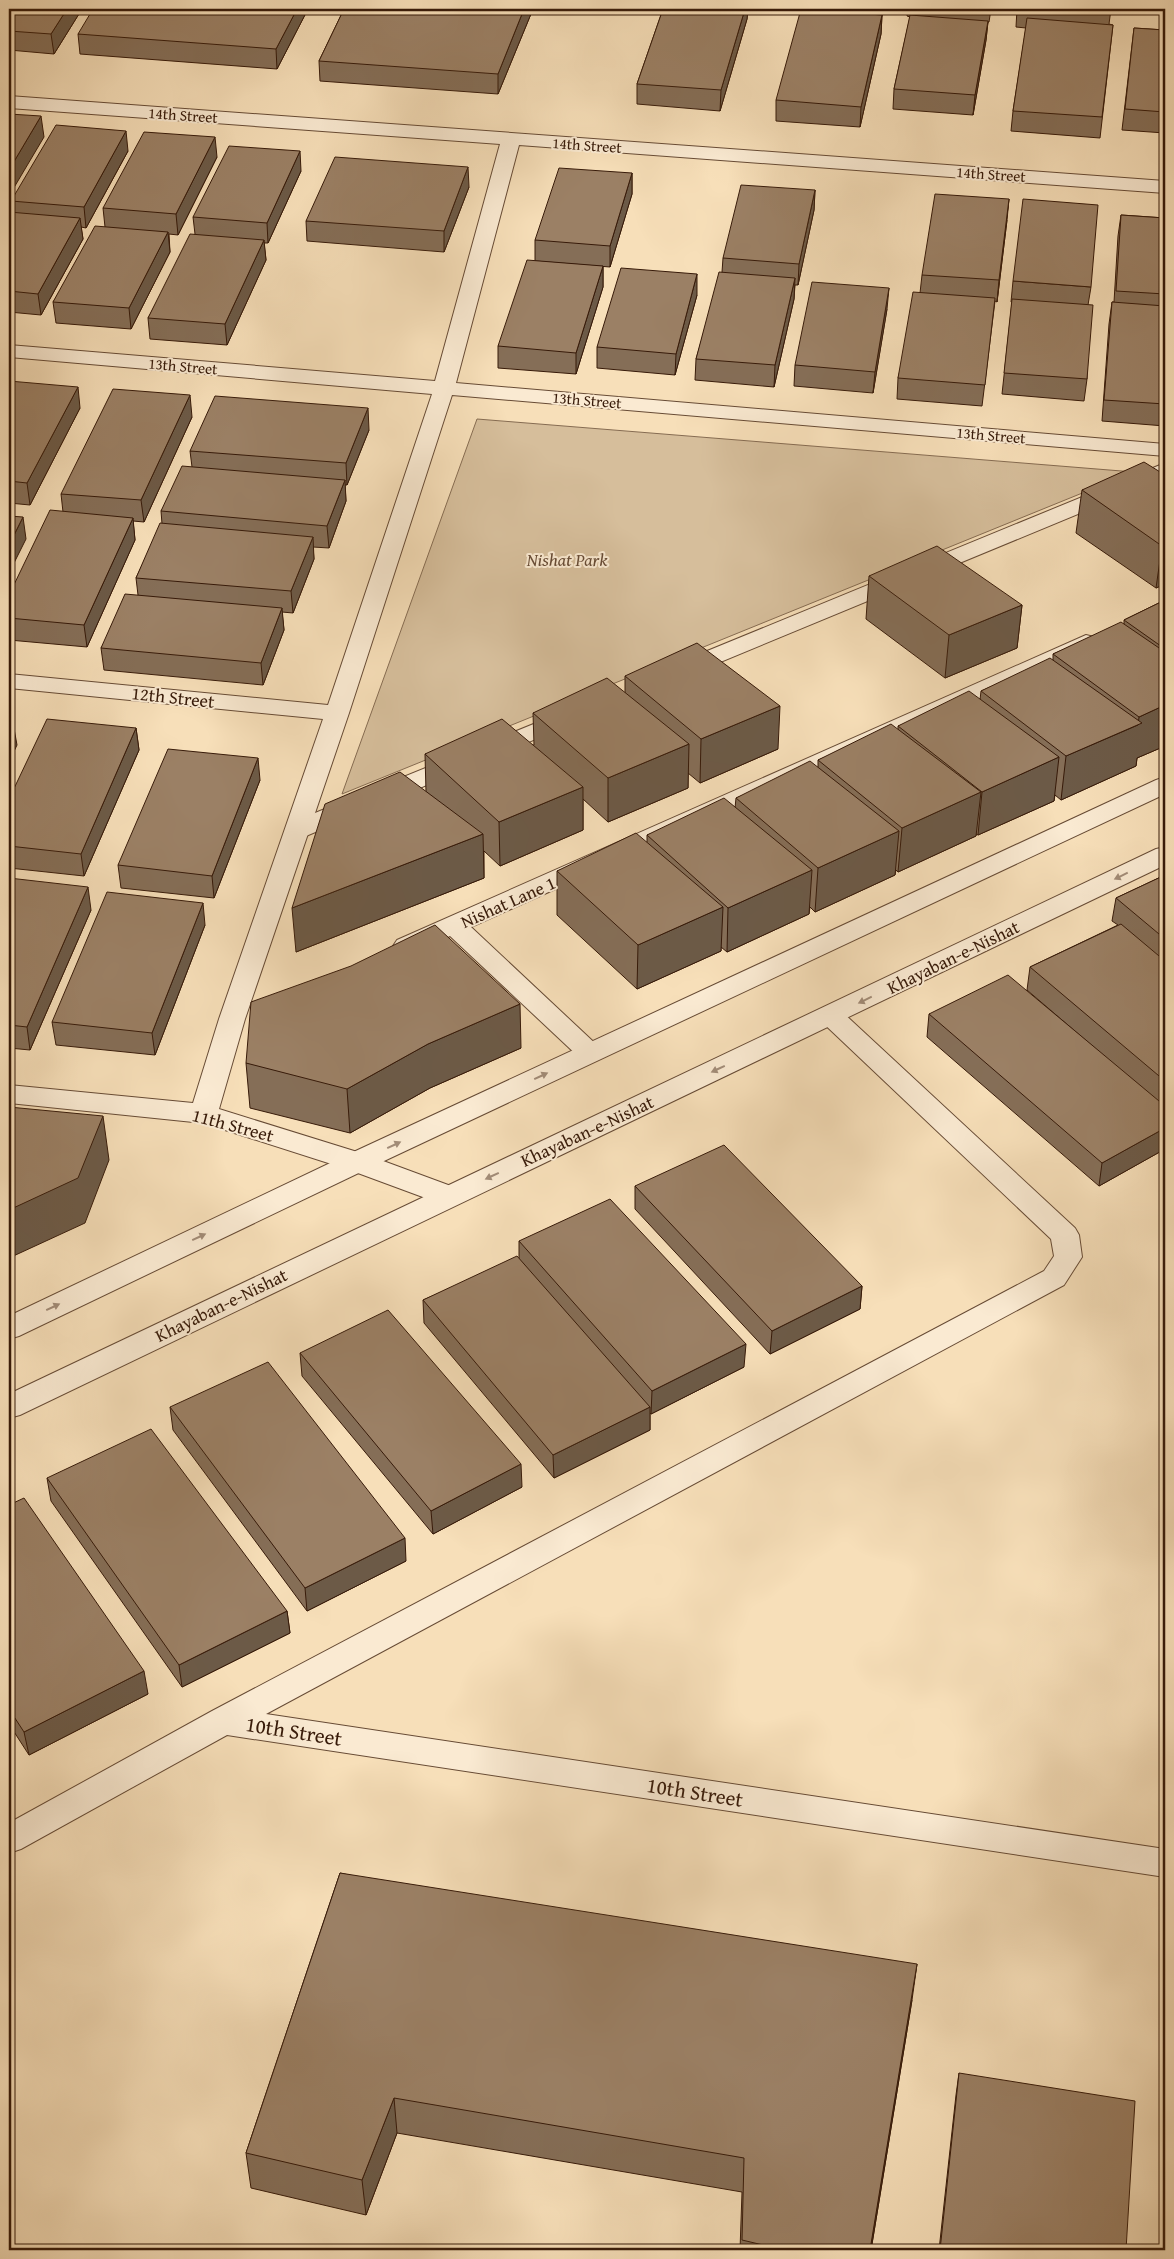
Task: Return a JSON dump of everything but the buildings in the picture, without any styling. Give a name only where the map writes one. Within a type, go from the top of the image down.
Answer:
[{"type":"street","name":"14th Street","points":[[9,102],[1165,187]]},
{"type":"street","points":[[204,1114],[232,1019],[337,713],[444,388],[511,139]]},
{"type":"street","name":"13th Street","points":[[9,351],[1165,450]]},
{"type":"street","points":[[662,678],[1165,470]]},
{"type":"street","name":"Nishat Lane 1","points":[[384,956],[455,926],[1111,631]]},
{"type":"street","name":"12th Street","points":[[9,681],[337,713]]},
{"type":"street","points":[[297,830],[589,708]]},
{"type":"street","points":[[9,1328],[357,1162],[1165,785]]},
{"type":"street","name":"Khayaban-e-Nishat","points":[[9,1407],[1165,855]]},
{"type":"street","points":[[455,926],[590,1053]]},
{"type":"street","points":[[232,1019],[259,1008]]},
{"type":"street","points":[[9,1839],[224,1721],[1054,1278],[1068,1257],[1065,1236],[831,1016]]},
{"type":"street","name":"11th Street","points":[[9,1094],[204,1114],[357,1162],[449,1196]]},
{"type":"street","name":"10th Street","points":[[224,1721],[1165,1863]]},
{"type":"green space","name":"Nishat Park","points":[[477,419],[1134,472],[342,794]]}]
